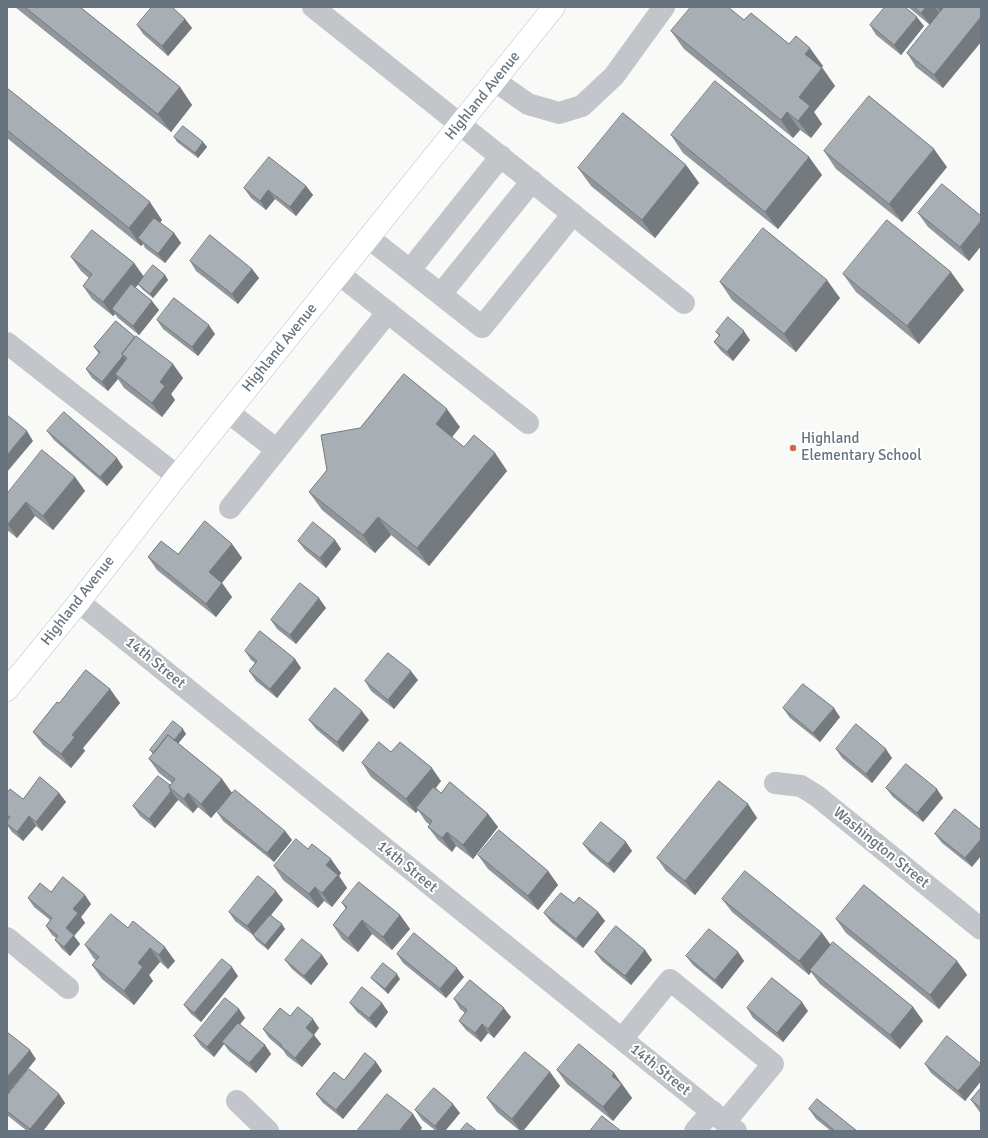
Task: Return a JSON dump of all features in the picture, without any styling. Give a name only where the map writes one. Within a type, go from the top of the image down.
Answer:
[{"type":"main road","name":"Highland Avenue","points":[[7,690],[228,412],[554,7]]},
{"type":"street","points":[[314,7],[684,303]]},
{"type":"street","points":[[495,81],[528,104],[559,113],[582,106],[614,76],[664,7]]},
{"type":"street","points":[[410,270],[501,156]]},
{"type":"street","points":[[441,294],[532,181]]},
{"type":"street","points":[[368,238],[482,327],[573,214]]},
{"type":"street","points":[[339,274],[528,423]]},
{"type":"street","points":[[230,508],[388,312]]},
{"type":"street","points":[[7,343],[177,476]]},
{"type":"street","points":[[228,412],[277,450]]},
{"type":"street","name":"14th Street","points":[[78,602],[724,1121]]},
{"type":"street","name":"Washington Street","points":[[775,783],[800,786],[817,796],[981,929]]},
{"type":"street","points":[[7,938],[68,988]]},
{"type":"street","points":[[622,1039],[670,980],[773,1064],[724,1121],[695,1131]]},
{"type":"street","points":[[237,1101],[268,1131]]},
{"type":"building","points":[[25,7],[80,7],[180,87],[158,114]]},
{"type":"building","points":[[152,7],[172,7],[185,19],[162,46],[137,25]]},
{"type":"building","points":[[691,7],[728,7],[744,20],[751,13],[789,44],[796,36],[810,48],[805,54],[822,68],[799,97],[810,106],[798,121],[787,112],[781,120],[671,31]]},
{"type":"building","points":[[885,7],[905,7],[917,17],[894,45],[870,25]]},
{"type":"building","points":[[915,7],[926,7],[921,13]]},
{"type":"building","points":[[944,7],[981,7],[981,17],[934,75],[907,53]]},
{"type":"building","points":[[715,81],[809,157],[765,212],[671,135]]},
{"type":"building","points":[[7,88],[150,202],[129,228],[7,130]]},
{"type":"building","points":[[869,96],[934,149],[889,204],[824,151]]},
{"type":"building","points":[[623,113],[686,165],[642,220],[578,168]]},
{"type":"building","points":[[183,126],[203,142],[195,153],[174,137]]},
{"type":"building","points":[[269,157],[306,186],[290,207],[268,190],[260,201],[244,188]]},
{"type":"building","points":[[942,184],[981,216],[981,221],[960,247],[918,213]]},
{"type":"building","points":[[154,218],[174,233],[158,254],[138,238]]},
{"type":"building","points":[[887,220],[951,272],[907,326],[843,274]]},
{"type":"building","points":[[763,228],[827,280],[784,334],[720,282]]},
{"type":"building","points":[[92,230],[134,263],[103,302],[83,286],[92,274],[71,257]]},
{"type":"building","points":[[210,235],[252,269],[232,294],[190,261]]},
{"type":"building","points":[[153,265],[165,275],[150,294],[138,284]]},
{"type":"building","points":[[131,284],[152,301],[133,326],[112,309]]},
{"type":"building","points":[[174,298],[209,325],[192,347],[157,320]]},
{"type":"building","points":[[728,317],[744,331],[727,352],[714,342],[720,335],[716,332]]},
{"type":"building","points":[[116,321],[135,337],[122,354],[123,356],[102,382],[86,369],[100,352],[94,347]]},
{"type":"building","points":[[136,336],[173,364],[160,382],[165,386],[152,403],[115,374],[127,358],[122,354]]},
{"type":"building","points":[[404,374],[447,409],[436,424],[464,447],[474,435],[495,453],[417,548],[378,517],[363,535],[309,492],[327,470],[321,435],[360,428]]},
{"type":"building","points":[[64,412],[117,458],[100,477],[47,431]]},
{"type":"building","points":[[7,415],[27,431],[7,455]]},
{"type":"building","points":[[42,450],[75,477],[43,516],[26,502],[7,524],[7,494]]},
{"type":"building","points":[[205,521],[232,544],[209,572],[222,583],[206,604],[148,557],[161,541],[178,554]]},
{"type":"building","points":[[313,522],[335,540],[320,558],[298,541]]},
{"type":"building","points":[[300,583],[319,598],[290,635],[271,620]]},
{"type":"building","points":[[260,631],[295,659],[270,689],[249,671],[257,661],[245,651]]},
{"type":"building","points":[[388,653],[411,671],[388,700],[365,681]]},
{"type":"building","points":[[86,670],[110,689],[72,735],[75,737],[61,754],[33,732],[57,702],[59,703]]},
{"type":"building","points":[[803,684],[834,708],[813,733],[783,708]]},
{"type":"building","points":[[335,688],[362,711],[337,742],[309,720]]},
{"type":"building","points":[[173,721],[183,729],[174,740],[168,735],[154,753],[150,750]]},
{"type":"building","points":[[856,724],[886,749],[866,774],[836,749]]},
{"type":"building","points":[[168,735],[222,779],[201,804],[188,793],[184,799],[169,787],[175,779],[149,759]]},
{"type":"building","points":[[379,742],[391,752],[400,742],[432,768],[406,799],[362,763]]},
{"type":"building","points":[[906,764],[937,789],[917,813],[886,788]]},
{"type":"building","points":[[158,776],[170,785],[169,787],[171,791],[149,819],[133,806]]},
{"type":"building","points":[[40,777],[59,793],[36,822],[29,816],[17,832],[7,824],[10,817],[7,815],[7,793],[10,789],[23,799]]},
{"type":"building","points":[[719,781],[748,804],[685,881],[657,858]]},
{"type":"building","points":[[450,782],[488,814],[463,845],[447,832],[442,838],[428,827],[432,821],[416,808],[433,787],[441,793]]},
{"type":"building","points":[[235,790],[285,831],[267,853],[217,812]]},
{"type":"building","points":[[955,809],[981,830],[981,839],[965,858],[935,834]]},
{"type":"building","points":[[601,822],[626,842],[608,864],[583,844]]},
{"type":"building","points":[[499,830],[548,871],[528,896],[478,855]]},
{"type":"building","points":[[296,839],[308,849],[312,844],[331,859],[326,865],[338,875],[322,893],[315,887],[309,894],[274,866]]},
{"type":"building","points":[[745,871],[822,933],[799,961],[722,899]]},
{"type":"building","points":[[258,876],[276,891],[247,926],[229,912]]},
{"type":"building","points":[[63,877],[85,895],[73,909],[78,913],[66,928],[74,935],[64,947],[55,940],[58,936],[46,926],[52,918],[28,898],[40,883],[51,892]]},
{"type":"building","points":[[359,882],[400,915],[383,937],[362,920],[348,938],[333,925],[347,907],[342,903]]},
{"type":"building","points":[[864,885],[957,961],[930,995],[836,919]]},
{"type":"building","points":[[561,893],[574,903],[579,897],[598,912],[576,939],[544,913]]},
{"type":"building","points":[[111,914],[128,928],[133,921],[165,947],[159,955],[150,948],[138,963],[143,967],[124,991],[92,965],[99,957],[85,945]]},
{"type":"building","points":[[270,915],[282,924],[265,945],[253,935]]},
{"type":"building","points":[[616,926],[645,950],[625,976],[595,952]]},
{"type":"building","points":[[709,929],[738,952],[715,980],[686,956]]},
{"type":"building","points":[[414,933],[457,968],[440,989],[397,954]]},
{"type":"building","points":[[302,939],[322,955],[304,976],[285,960]]},
{"type":"building","points":[[833,942],[913,1007],[890,1035],[810,970]]},
{"type":"building","points":[[222,959],[232,967],[194,1013],[184,1005]]},
{"type":"building","points":[[383,963],[397,974],[385,989],[371,978]]},
{"type":"building","points":[[772,978],[802,1002],[777,1033],[747,1008]]},
{"type":"building","points":[[470,980],[504,1008],[488,1029],[482,1024],[475,1033],[459,1021],[467,1010],[454,999]]},
{"type":"building","points":[[362,987],[382,1003],[369,1018],[350,1003]]},
{"type":"building","points":[[225,998],[239,1009],[207,1047],[194,1036]]},
{"type":"building","points":[[298,1007],[313,1019],[306,1028],[314,1035],[295,1058],[263,1029],[280,1008],[290,1016]]},
{"type":"building","points":[[238,1023],[265,1045],[249,1063],[222,1042]]},
{"type":"building","points":[[7,1032],[30,1050],[7,1077]]},
{"type":"building","points":[[947,1036],[981,1064],[958,1091],[925,1064]]},
{"type":"building","points":[[579,1044],[614,1073],[612,1076],[622,1084],[603,1107],[557,1070]]},
{"type":"building","points":[[525,1052],[550,1072],[512,1119],[487,1098]]},
{"type":"building","points":[[365,1053],[376,1062],[336,1110],[316,1094],[334,1072],[344,1080]]},
{"type":"building","points":[[29,1069],[59,1094],[30,1129],[7,1111],[7,1096]]},
{"type":"building","points":[[434,1088],[453,1104],[435,1126],[415,1110]]},
{"type":"building","points":[[981,1088],[981,1108],[971,1100]]},
{"type":"building","points":[[387,1094],[413,1114],[399,1131],[357,1131]]},
{"type":"building","points":[[817,1099],[857,1131],[835,1131],[809,1109]]},
{"type":"building","points":[[602,1116],[621,1131],[590,1131]]},
{"type":"building","points":[[467,1123],[477,1131],[460,1131]]},
{"type":"place","name":"Highland Elementary School","points":[[793,448]]}]
